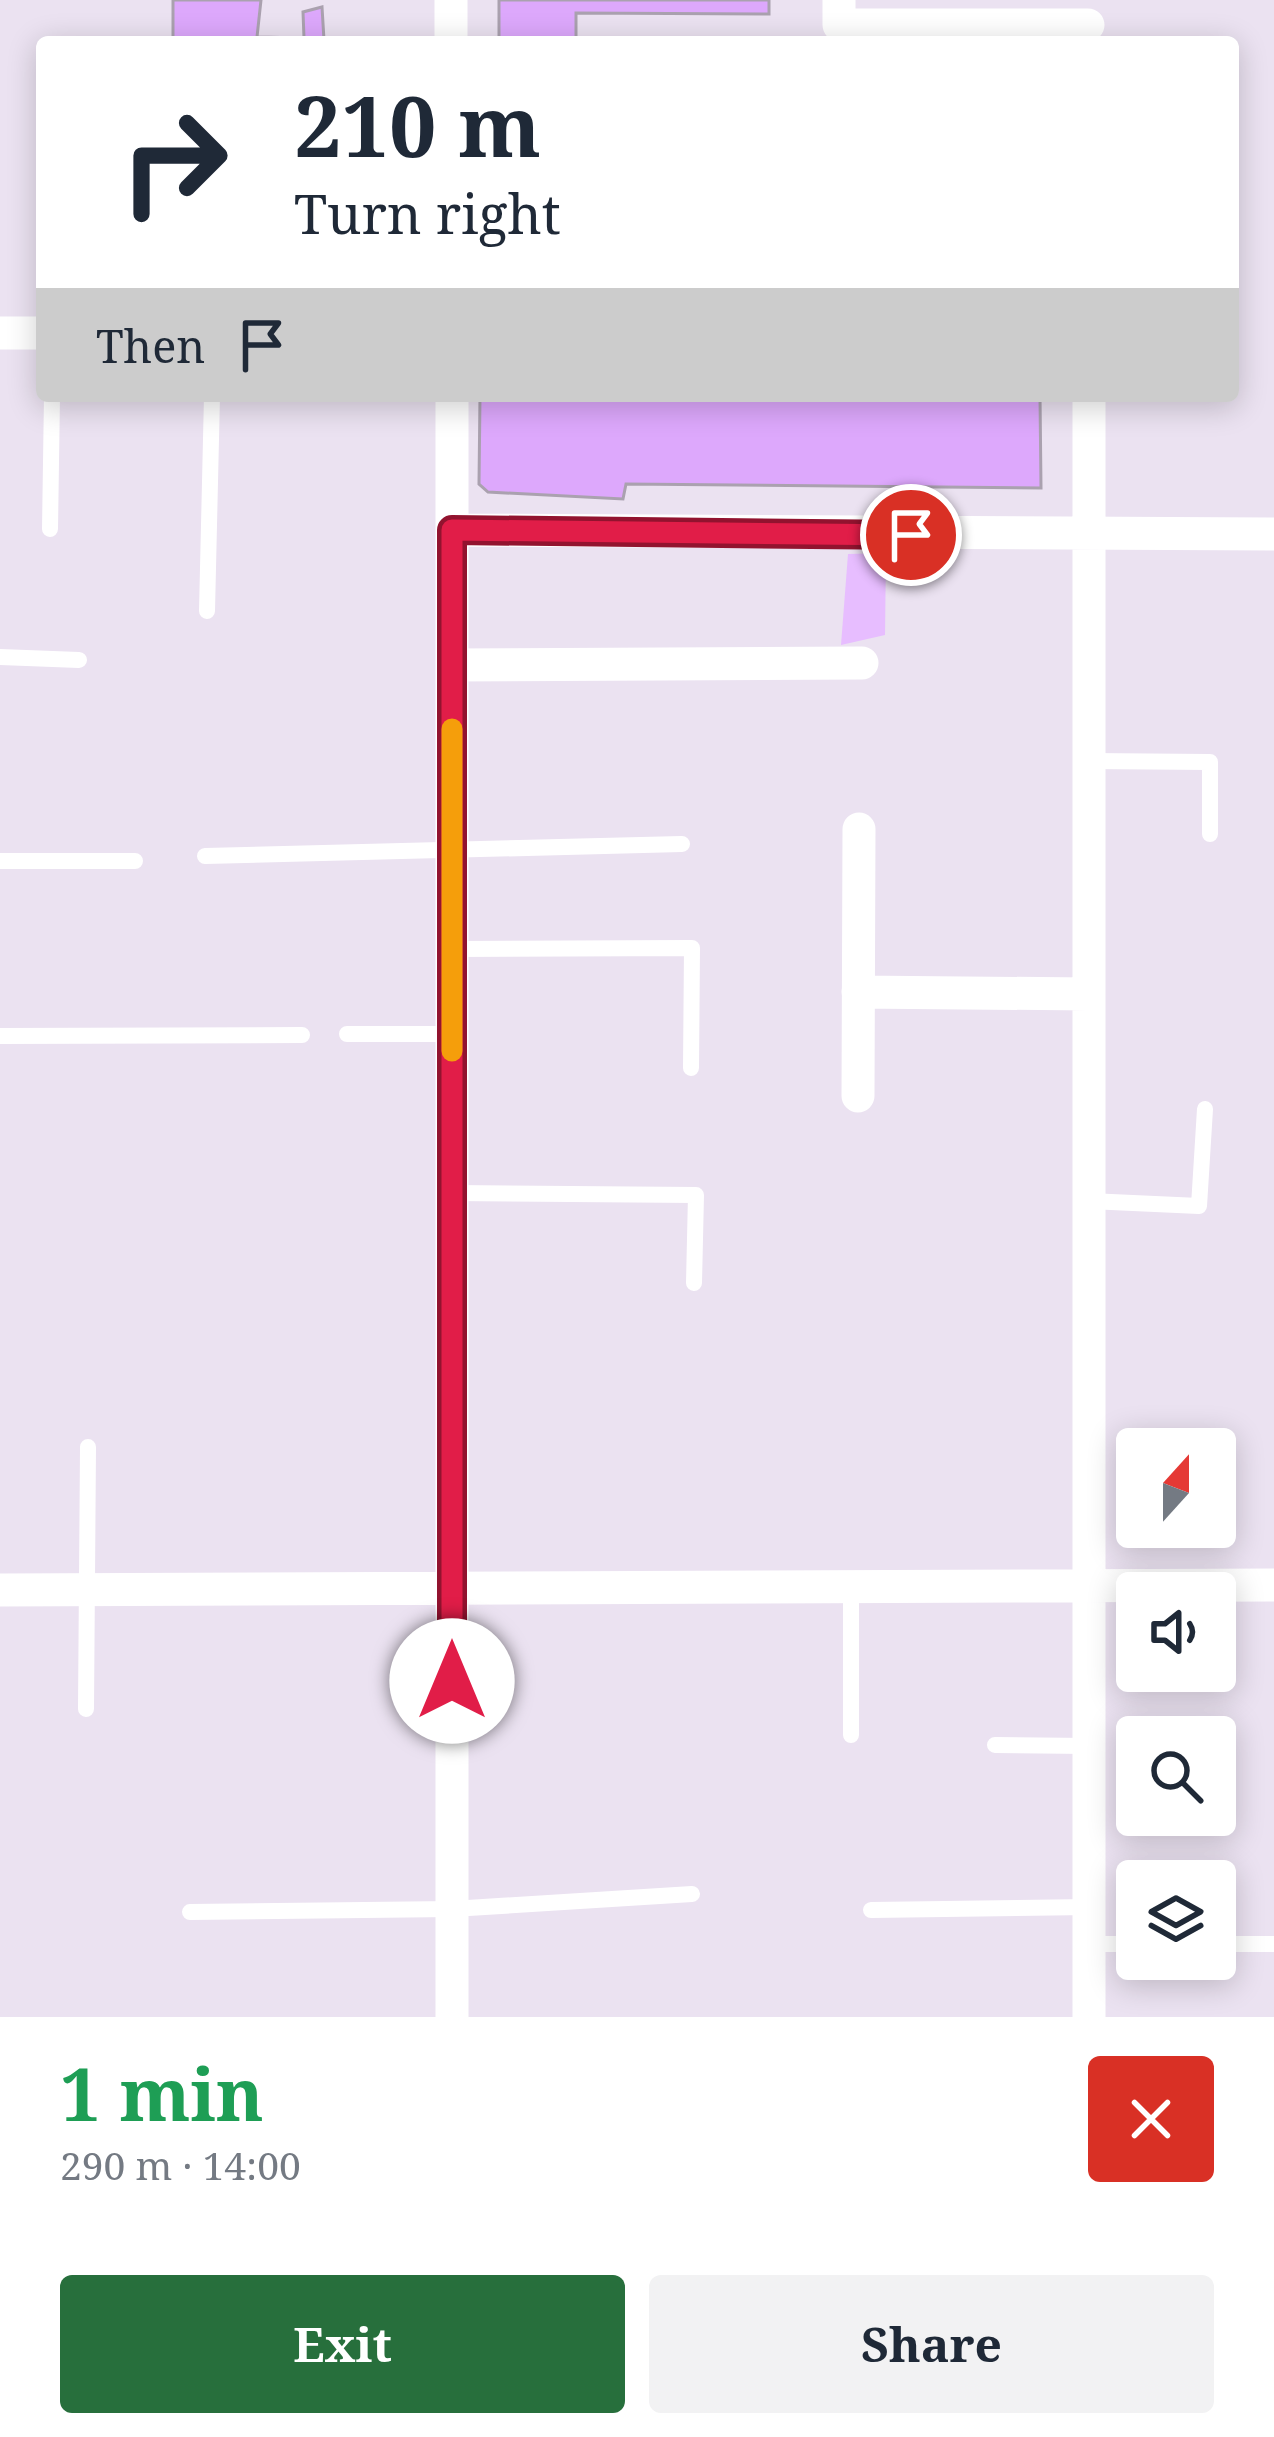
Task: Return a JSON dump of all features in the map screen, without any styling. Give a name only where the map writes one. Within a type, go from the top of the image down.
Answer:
[{"type":"street","points":[[451,0],[451,36]]},
{"type":"street","points":[[839,0],[839,25],[1088,22]]},
{"type":"street","points":[[0,333],[36,333]]},
{"type":"street","points":[[452,402],[452,2017]]},
{"type":"street","points":[[1089,402],[1089,2017]]},
{"type":"street","points":[[452,530],[1089,537],[1274,534]]},
{"type":"street","points":[[452,665],[862,664]]},
{"type":"street","points":[[858,1096],[859,829]]},
{"type":"street","points":[[858,992],[1089,994]]},
{"type":"street","points":[[0,1590],[1274,1585]]},
{"type":"lane","points":[[50,529],[52,402]]},
{"type":"lane","points":[[207,611],[212,402]]},
{"type":"lane","points":[[0,657],[79,660]]},
{"type":"lane","points":[[1089,761],[1210,762],[1210,834]]},
{"type":"lane","points":[[206,856],[682,844]]},
{"type":"lane","points":[[0,861],[135,861]]},
{"type":"lane","points":[[452,949],[692,948],[691,1068]]},
{"type":"lane","points":[[347,1034],[452,1034]]},
{"type":"lane","points":[[0,1036],[302,1036]]},
{"type":"lane","points":[[1089,1202],[1198,1206],[1205,1109]]},
{"type":"lane","points":[[452,1193],[696,1195],[694,1283]]},
{"type":"lane","points":[[86,1709],[88,1447]]},
{"type":"lane","points":[[850,1735],[851,1588]]},
{"type":"lane","points":[[995,1745],[1089,1746]]},
{"type":"lane","points":[[190,1912],[452,1910],[692,1894]]},
{"type":"lane","points":[[871,1910],[1089,1907]]},
{"type":"lane","points":[[1089,1944],[1116,1944]]},
{"type":"lane","points":[[1236,1944],[1274,1944]]},
{"type":"shaded area","points":[[886,553],[885,635],[841,645],[848,554]]},
{"type":"building","points":[[173,0],[261,0],[257,36],[173,36]]},
{"type":"building","points":[[499,0],[769,0],[769,14],[576,13],[576,36],[499,36]]},
{"type":"building","points":[[322,7],[324,36],[304,36],[303,12]]},
{"type":"building","points":[[480,402],[1040,402],[1041,488],[626,484],[623,499],[488,492],[479,484]]},
{"type":"slow traffic","points":[[452,729],[452,1051]]},
{"type":"route","points":[[452,1681],[452,530],[911,535]]}]
